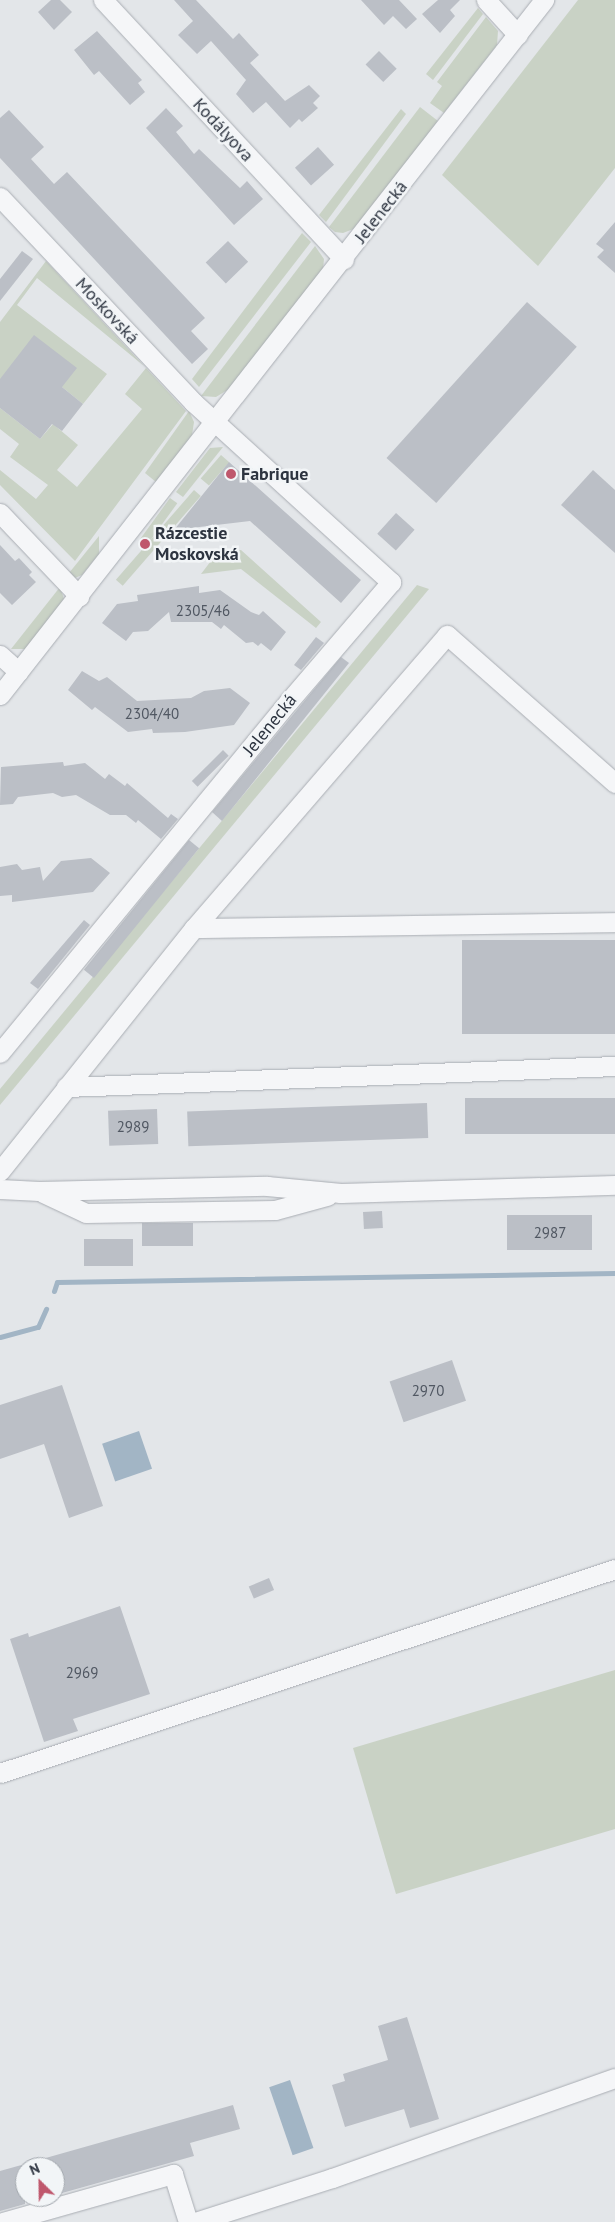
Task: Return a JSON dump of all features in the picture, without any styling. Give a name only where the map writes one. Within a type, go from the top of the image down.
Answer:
[{"type":"street","name":"Kodályova","points":[[103,0],[344,259]]},
{"type":"street","points":[[486,0],[518,35]]},
{"type":"street","name":"Jelenecká","points":[[0,695],[216,423],[544,0]]},
{"type":"street","name":"Moskovská","points":[[0,197],[216,423]]},
{"type":"street","name":"Jelenecká","points":[[0,1053],[288,702],[392,582],[216,423]]},
{"type":"street","points":[[0,513],[80,596]]},
{"type":"street","points":[[0,1171],[194,928],[446,635],[615,783]]},
{"type":"street","points":[[0,655],[19,672]]},
{"type":"street","points":[[194,928],[615,922]]},
{"type":"street","points":[[66,1087],[615,1066]]},
{"type":"street","points":[[0,1189],[40,1192],[266,1186],[341,1193],[615,1185]]},
{"type":"street","points":[[0,1773],[615,1569]]},
{"type":"street","points":[[195,2222],[332,2178],[615,2078]]},
{"type":"street","points":[[3,2222],[173,2174],[188,2222]]},
{"type":"shaded area","points":[[578,0],[615,0],[615,168],[538,266],[442,175]]},
{"type":"shaded area","points":[[478,8],[483,14],[433,80],[426,74]]},
{"type":"shaded area","points":[[486,17],[498,31],[497,45],[444,113],[430,103],[442,86],[437,82]]},
{"type":"shaded area","points":[[420,107],[438,121],[356,228],[343,233],[335,232],[329,227]]},
{"type":"shaded area","points":[[401,109],[406,114],[326,222],[319,215]]},
{"type":"shaded area","points":[[302,233],[311,242],[199,387],[192,379]]},
{"type":"shaded area","points":[[315,246],[324,259],[323,269],[229,389],[216,397],[201,396]]},
{"type":"shaded area","points":[[46,261],[144,366],[37,278],[17,305],[107,374],[83,404],[62,387],[0,379],[0,322]]},
{"type":"shaded area","points":[[146,368],[186,411],[75,561],[0,485],[0,470],[36,499],[48,485],[10,457],[19,444],[0,429],[0,408],[40,439],[53,424],[78,445],[57,470],[77,487],[142,409],[125,394]]},
{"type":"shaded area","points":[[189,411],[194,422],[192,435],[156,482],[145,473]]},
{"type":"shaded area","points":[[223,447],[183,497],[176,492],[210,448]]},
{"type":"shaded area","points":[[221,455],[229,462],[209,486],[201,478]]},
{"type":"shaded area","points":[[194,490],[201,496],[123,586],[116,580]]},
{"type":"shaded area","points":[[170,498],[177,503],[147,545],[140,539]]},
{"type":"shaded area","points":[[99,536],[99,554],[82,575],[75,578],[69,573]]},
{"type":"shaded area","points":[[241,550],[321,622],[316,628],[241,569],[201,574],[217,553]]},
{"type":"shaded area","points":[[417,585],[429,589],[0,1105],[0,1089]]},
{"type":"shaded area","points":[[60,587],[64,599],[26,649],[11,649]]},
{"type":"shaded area","points":[[615,1670],[615,1829],[396,1894],[353,1748]]},
{"type":"water","points":[[139,1431],[152,1469],[115,1482],[102,1444]]},
{"type":"water","points":[[290,2080],[313,2148],[293,2155],[269,2087]]},
{"type":"building","points":[[51,0],[60,0],[72,12],[54,30],[38,12]]},
{"type":"building","points":[[174,0],[196,0],[233,39],[239,33],[259,55],[250,63],[285,101],[309,85],[320,96],[313,103],[318,108],[302,122],[299,119],[290,128],[266,102],[253,113],[236,94],[246,80],[211,41],[197,54],[178,35],[193,21]]},
{"type":"building","points":[[361,0],[399,0],[417,19],[406,29],[393,16],[384,25]]},
{"type":"building","points":[[438,0],[460,0],[450,10],[455,16],[440,33],[422,14]]},
{"type":"building","points":[[97,31],[142,80],[138,83],[145,92],[130,105],[99,71],[94,75],[74,50]]},
{"type":"building","points":[[379,51],[397,69],[383,82],[366,64]]},
{"type":"building","points":[[166,108],[183,126],[176,132],[194,154],[199,149],[240,188],[247,181],[263,199],[234,225],[146,128]]},
{"type":"building","points":[[9,110],[44,147],[31,159],[54,184],[67,172],[205,318],[191,331],[208,349],[192,364],[0,158],[0,118]]},
{"type":"building","points":[[318,147],[334,165],[311,186],[295,168]]},
{"type":"building","points":[[615,222],[615,273],[597,257],[604,250],[596,244]]},
{"type":"building","points":[[228,241],[248,262],[226,283],[206,263]]},
{"type":"building","points":[[22,251],[33,259],[0,301],[0,279]]},
{"type":"building","points":[[527,302],[577,347],[436,503],[386,458]]},
{"type":"building","points":[[34,335],[77,368],[62,387],[83,404],[62,431],[52,424],[40,439],[0,408],[0,379]]},
{"type":"building","points":[[229,462],[361,580],[341,603],[250,521],[174,530]]},
{"type":"building","points":[[593,470],[615,490],[615,553],[561,505]]},
{"type":"building","points":[[396,513],[415,530],[396,551],[377,534]]},
{"type":"building","points":[[0,545],[15,561],[19,558],[32,572],[29,575],[36,582],[12,605],[0,593]]},
{"type":"building","points":[[199,586],[199,593],[220,590],[251,612],[259,615],[263,611],[286,632],[271,651],[261,643],[258,646],[253,642],[246,643],[224,625],[221,629],[212,622],[171,622],[169,612],[148,631],[133,632],[126,641],[102,623],[117,604],[138,601],[137,595]]},
{"type":"building","points":[[316,637],[324,643],[301,670],[294,665]]},
{"type":"building","points":[[341,657],[349,663],[222,821],[212,812]]},
{"type":"building","points":[[82,671],[99,681],[107,677],[137,701],[191,698],[204,691],[230,688],[250,703],[234,725],[185,732],[153,733],[152,729],[128,732],[95,707],[92,710],[68,690]]},
{"type":"building","points":[[223,750],[229,756],[198,787],[192,781]]},
{"type":"building","points":[[63,762],[64,766],[85,763],[105,779],[109,774],[125,786],[127,783],[168,818],[171,814],[178,819],[161,839],[138,820],[136,823],[126,815],[110,815],[76,795],[62,797],[53,793],[18,797],[13,804],[0,805],[1,767]]},
{"type":"building","points":[[189,840],[199,848],[94,978],[84,970]]},
{"type":"building","points":[[91,858],[110,873],[93,892],[12,902],[12,895],[0,896],[0,867],[17,864],[22,870],[40,867],[43,881],[61,861]]},
{"type":"building","points":[[84,920],[90,925],[38,989],[30,983]]},
{"type":"building","points":[[462,940],[615,940],[615,1034],[462,1034]]},
{"type":"building","points":[[465,1098],[615,1098],[615,1134],[465,1134]]},
{"type":"building","points":[[427,1103],[428,1138],[188,1146],[187,1111]]},
{"type":"building","points":[[157,1109],[158,1144],[109,1146],[108,1111]]},
{"type":"building","points":[[382,1211],[383,1228],[364,1229],[363,1212]]},
{"type":"building","points":[[507,1215],[592,1215],[592,1250],[507,1250]]},
{"type":"building","points":[[142,1223],[193,1223],[193,1246],[142,1246]]},
{"type":"building","points":[[84,1239],[133,1239],[133,1266],[84,1266]]},
{"type":"building","points":[[452,1360],[466,1401],[404,1422],[390,1381]]},
{"type":"building","points":[[62,1385],[103,1506],[69,1518],[44,1444],[0,1459],[0,1405]]},
{"type":"building","points":[[269,1578],[274,1590],[254,1599],[249,1587]]},
{"type":"building","points":[[120,1606],[150,1694],[73,1719],[78,1731],[44,1742],[10,1639],[28,1633],[29,1637]]},
{"type":"building","points":[[407,2017],[439,2119],[410,2128],[404,2109],[345,2127],[332,2085],[345,2081],[343,2074],[388,2060],[378,2026]]},
{"type":"building","points":[[233,2105],[240,2129],[190,2143],[194,2156],[65,2192],[65,2157],[49,2157]]},
{"type":"building","points":[[15,2167],[15,2207],[0,2211],[0,2171]]},
{"type":"waterway","points":[[54,1291],[57,1282],[615,1273]]},
{"type":"waterway","points":[[0,1337],[38,1327],[46,1309]]},
{"type":"place","name":"Fabrique","points":[[231,474]]},
{"type":"place","name":"Rázcestie Moskovská","points":[[145,544]]}]
